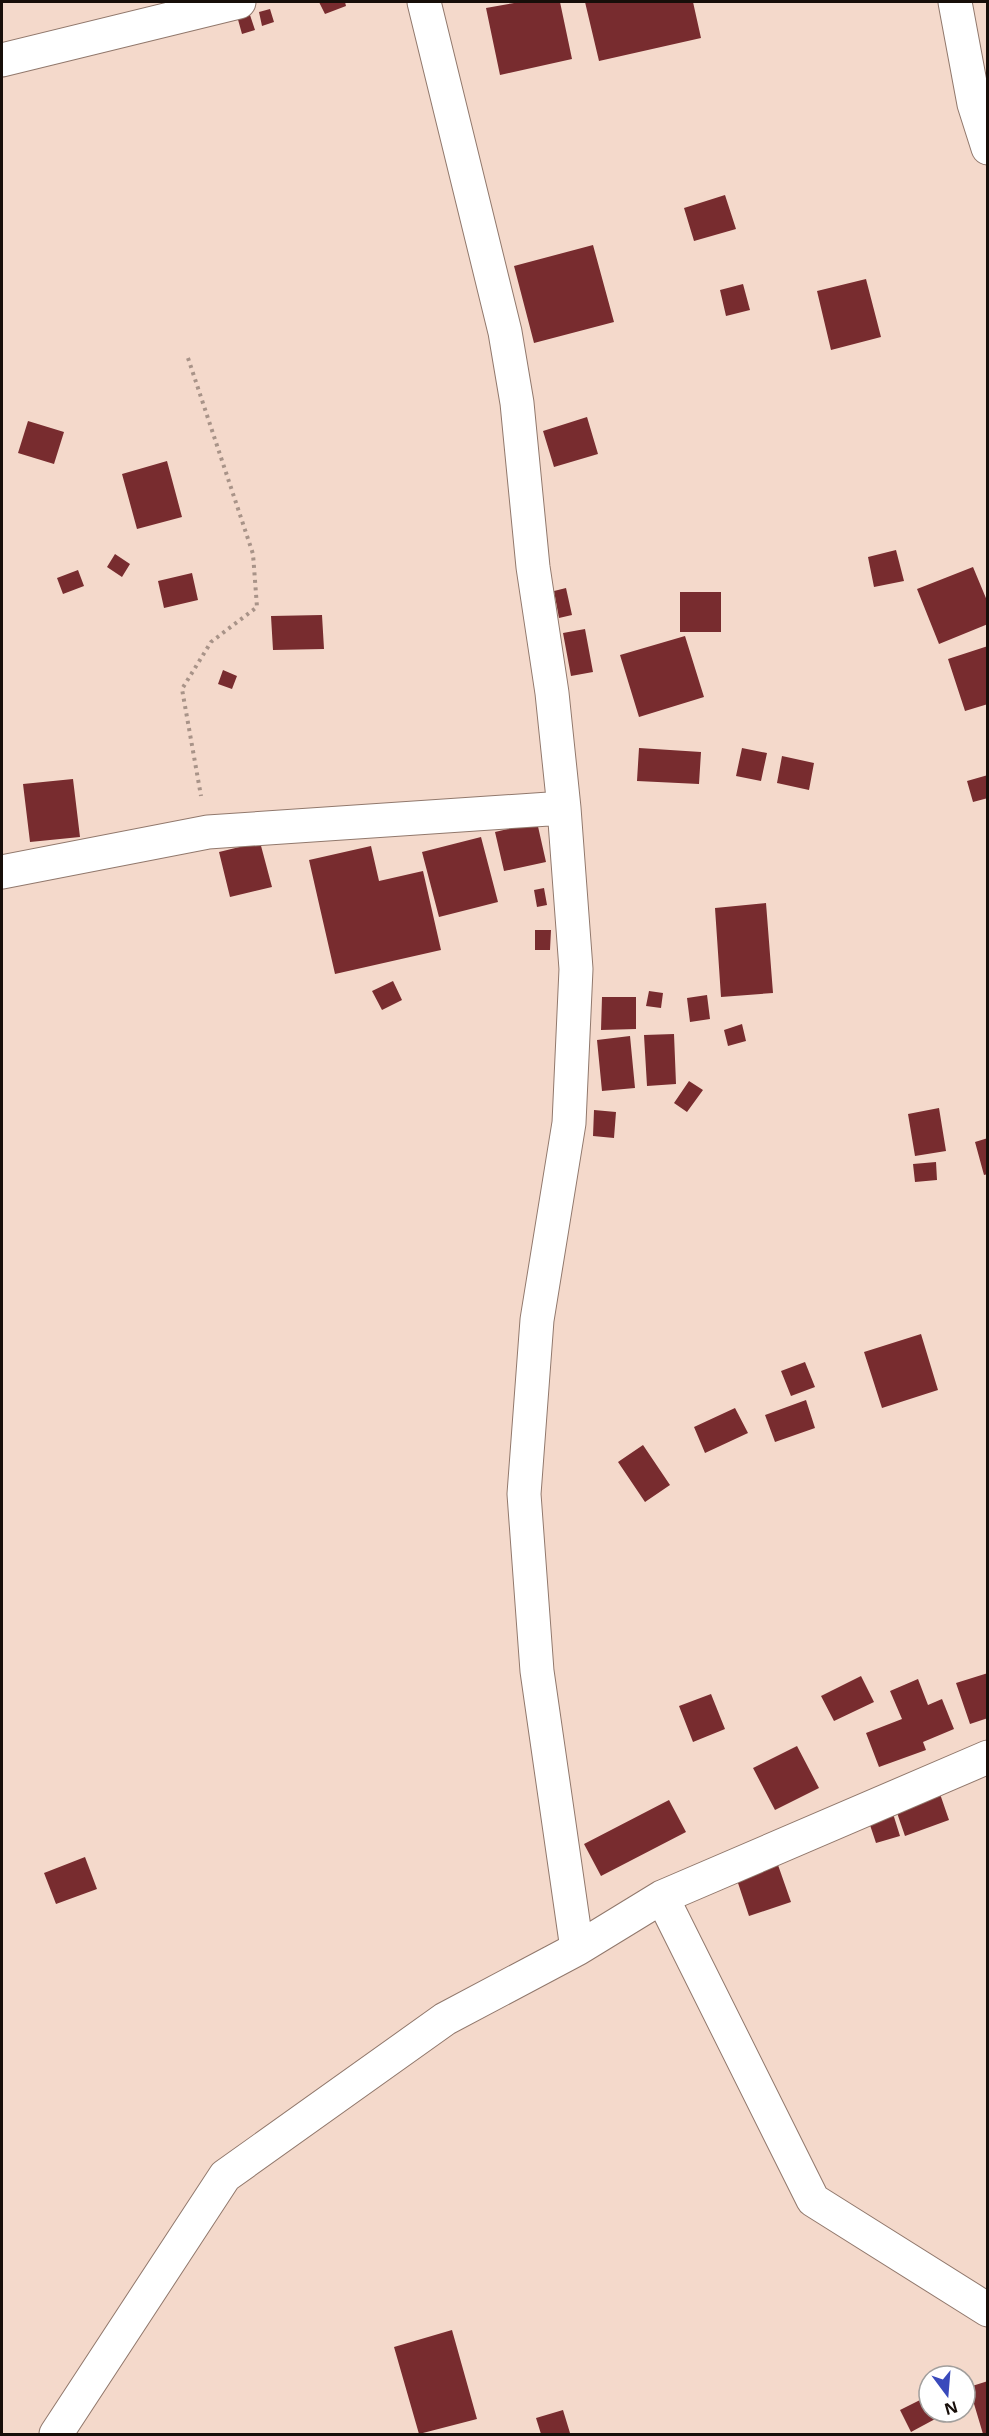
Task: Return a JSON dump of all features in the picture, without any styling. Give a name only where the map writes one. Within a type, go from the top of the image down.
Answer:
[{"type":"street","points":[[2,60],[239,2]]},
{"type":"street","points":[[424,2],[505,332],[517,403],[533,567],[552,693],[564,808],[576,969],[569,1123],[537,1320],[524,1494],[537,1671],[577,1949]]},
{"type":"street","points":[[955,2],[974,104],[987,148]]},
{"type":"street","points":[[2,872],[208,832],[564,808]]},
{"type":"street","points":[[56,2434],[225,2176],[445,2019],[577,1949],[662,1897],[987,1757]]},
{"type":"street","points":[[662,1897],[813,2200],[987,2310]]},
{"type":"path","points":[[188,357],[254,554],[257,607],[211,642],[182,689],[208,832]]},
{"type":"building","points":[[319,2],[345,2],[346,6],[325,14]]},
{"type":"building","points":[[520,2],[560,2],[572,59],[500,75],[486,8]]},
{"type":"building","points":[[585,2],[693,2],[701,38],[599,61]]},
{"type":"building","points":[[270,9],[274,22],[262,26],[259,12]]},
{"type":"building","points":[[249,12],[255,30],[242,34],[237,16]]},
{"type":"building","points":[[725,195],[736,229],[694,241],[684,208]]},
{"type":"building","points":[[593,245],[614,322],[534,343],[514,266]]},
{"type":"building","points":[[866,279],[881,337],[831,350],[817,291]]},
{"type":"building","points":[[743,284],[750,310],[726,316],[720,290]]},
{"type":"building","points":[[587,417],[598,454],[554,467],[543,431]]},
{"type":"building","points":[[28,421],[64,432],[54,464],[18,453]]},
{"type":"building","points":[[167,461],[182,517],[137,529],[122,474]]},
{"type":"building","points":[[896,550],[904,581],[874,587],[868,557]]},
{"type":"building","points":[[115,554],[130,564],[122,577],[107,567]]},
{"type":"building","points":[[973,567],[988,603],[988,624],[939,644],[917,589]]},
{"type":"building","points":[[78,570],[84,586],[63,594],[57,578]]},
{"type":"building","points":[[192,573],[198,600],[164,608],[158,581]]},
{"type":"building","points":[[566,588],[572,615],[559,618],[554,591]]},
{"type":"building","points":[[680,592],[721,592],[721,632],[680,632]]},
{"type":"building","points":[[322,615],[324,649],[273,650],[271,616]]},
{"type":"building","points":[[585,629],[593,672],[571,676],[563,633]]},
{"type":"building","points":[[685,636],[704,697],[639,717],[620,655]]},
{"type":"building","points":[[988,646],[988,704],[965,711],[948,659]]},
{"type":"building","points":[[223,670],[237,676],[232,689],[218,684]]},
{"type":"building","points":[[639,748],[701,752],[699,784],[637,781]]},
{"type":"building","points":[[742,748],[767,753],[761,781],[736,776]]},
{"type":"building","points":[[782,756],[814,763],[809,790],[777,783]]},
{"type":"building","points":[[988,775],[988,798],[973,802],[967,781]]},
{"type":"building","points":[[73,779],[80,837],[30,842],[23,784]]},
{"type":"building","points":[[537,822],[546,862],[504,871],[495,832]]},
{"type":"building","points":[[481,837],[498,902],[439,917],[422,852]]},
{"type":"building","points":[[260,842],[272,887],[230,897],[219,852]]},
{"type":"building","points":[[371,846],[379,881],[423,871],[441,950],[335,974],[309,860]]},
{"type":"building","points":[[544,888],[547,905],[537,907],[534,890]]},
{"type":"building","points":[[766,903],[773,993],[721,997],[715,908]]},
{"type":"building","points":[[535,930],[551,930],[550,950],[535,950]]},
{"type":"building","points":[[393,981],[402,1000],[382,1010],[372,991]]},
{"type":"building","points":[[649,991],[663,993],[661,1008],[646,1006]]},
{"type":"building","points":[[707,995],[710,1019],[690,1022],[687,998]]},
{"type":"building","points":[[602,997],[636,997],[636,1029],[601,1030]]},
{"type":"building","points":[[742,1024],[746,1041],[728,1046],[724,1030]]},
{"type":"building","points":[[674,1034],[676,1084],[647,1086],[644,1035]]},
{"type":"building","points":[[630,1036],[635,1088],[602,1091],[597,1040]]},
{"type":"building","points":[[689,1081],[703,1090],[687,1112],[674,1103]]},
{"type":"building","points":[[939,1108],[946,1151],[915,1156],[908,1114]]},
{"type":"building","points":[[594,1110],[616,1112],[614,1138],[593,1136]]},
{"type":"building","points":[[988,1138],[988,1174],[984,1175],[975,1142]]},
{"type":"building","points":[[936,1162],[937,1180],[915,1182],[913,1164]]},
{"type":"building","points":[[921,1334],[938,1390],[882,1408],[864,1352]]},
{"type":"building","points":[[805,1362],[815,1387],[791,1396],[781,1371]]},
{"type":"building","points":[[806,1400],[815,1428],[775,1442],[765,1415]]},
{"type":"building","points":[[735,1408],[748,1433],[705,1453],[694,1427]]},
{"type":"building","points":[[643,1445],[670,1485],[645,1502],[618,1462]]},
{"type":"building","points":[[988,1673],[988,1718],[970,1724],[956,1683]]},
{"type":"building","points":[[861,1676],[874,1702],[834,1721],[821,1696]]},
{"type":"building","points":[[918,1679],[928,1705],[942,1699],[954,1729],[923,1742],[926,1750],[879,1767],[866,1733],[902,1719],[890,1691]]},
{"type":"building","points":[[711,1694],[725,1729],[693,1742],[679,1706]]},
{"type":"building","points":[[797,1746],[819,1788],[775,1810],[753,1768]]},
{"type":"building","points":[[939,1791],[949,1820],[905,1836],[895,1807]]},
{"type":"building","points":[[669,1800],[686,1832],[601,1876],[584,1844]]},
{"type":"building","points":[[890,1804],[900,1836],[876,1843],[866,1813]]},
{"type":"building","points":[[85,1857],[97,1889],[56,1904],[44,1873]]},
{"type":"building","points":[[778,1865],[791,1902],[749,1916],[737,1880]]},
{"type":"building","points":[[452,2330],[477,2419],[419,2434],[394,2347]]},
{"type":"building","points":[[988,2381],[988,2434],[983,2434],[977,2414],[977,2384]]},
{"type":"building","points":[[917,2402],[917,2424],[926,2424],[911,2432],[900,2410]]},
{"type":"building","points":[[563,2410],[570,2433],[541,2434],[536,2418]]}]
